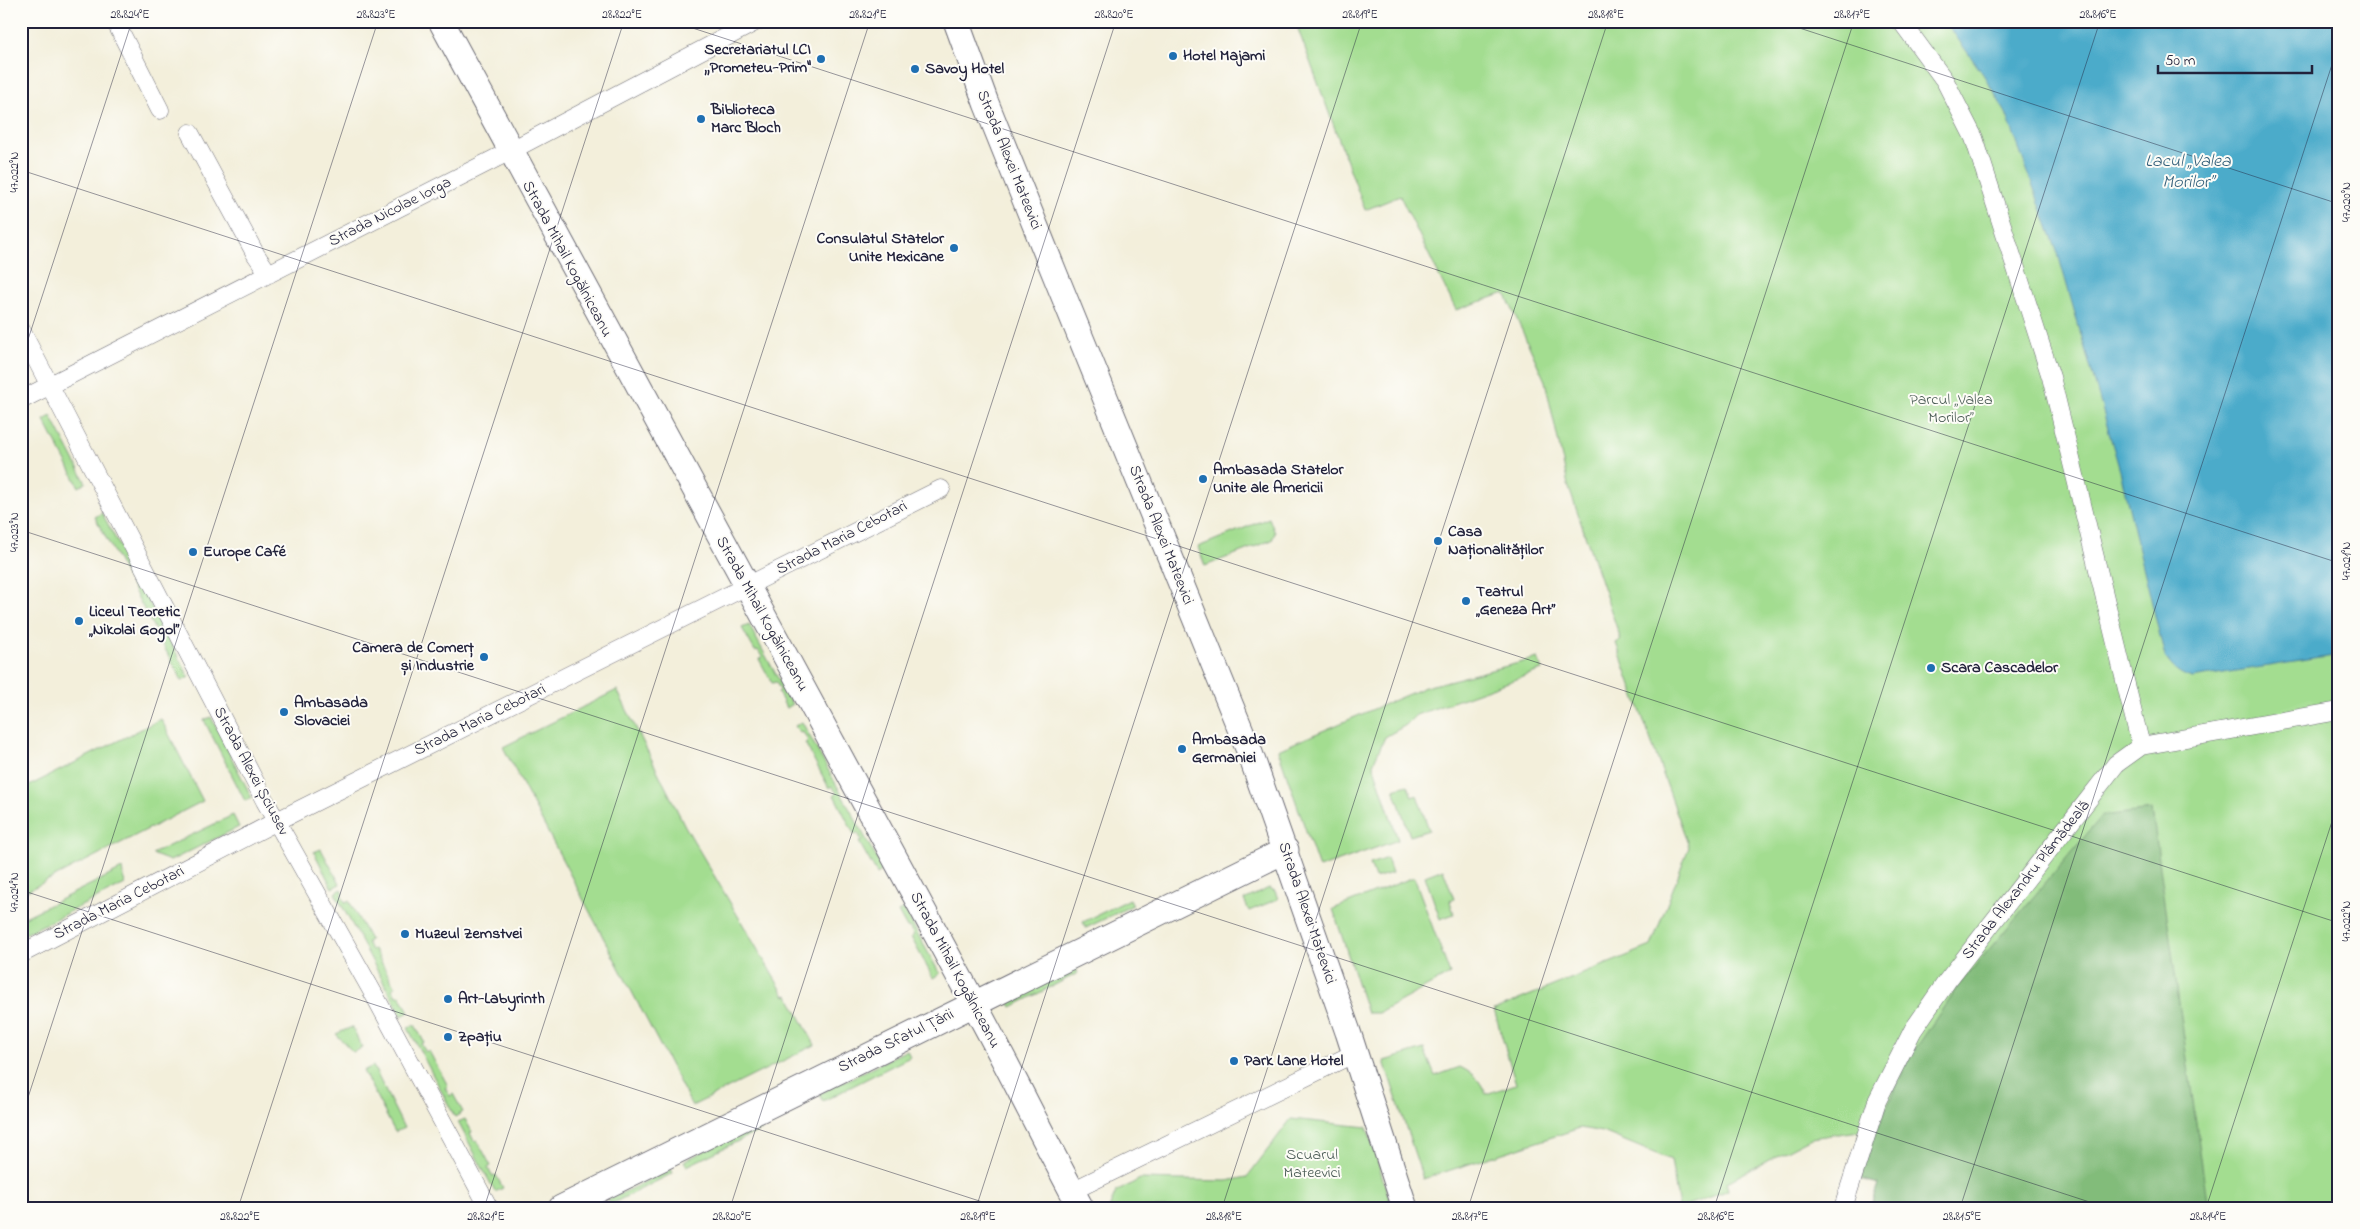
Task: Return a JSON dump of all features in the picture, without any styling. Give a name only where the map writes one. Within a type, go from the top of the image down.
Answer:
[{"type":"main road","name":"Strada Mihail Kogălniceanu","points":[[441,21],[635,386],[747,586],[974,1003],[1076,1199]]},
{"type":"main road","name":"Strada Alexei Mateevici","points":[[956,21],[986,103],[1250,753],[1286,850],[1355,1053],[1404,1208]]},
{"type":"main road","name":"Strada Sfatul Țării","points":[[561,1208],[1286,850]]},
{"type":"street","points":[[115,21],[160,110]]},
{"type":"street","name":"Strada Nicolae Iorga","points":[[21,400],[510,151],[757,21]]},
{"type":"street","points":[[1901,21],[1945,81],[1974,138],[2051,377],[2141,746]]},
{"type":"street","points":[[190,133],[256,255],[269,274]]},
{"type":"street","name":"Strada Alexei Șciusev","points":[[21,330],[277,822],[489,1208]]},
{"type":"street","name":"Strada Maria Cebotari","points":[[21,954],[277,822],[940,489]]},
{"type":"street","name":"Strada Alexandru Plămădeală","points":[[1843,1208],[1877,1101],[1913,1030],[1947,981],[2116,764],[2141,746],[2339,711]]},
{"type":"street","points":[[1076,1199],[1355,1053]]},
{"type":"green space","name":"Parcul „Valea Morilor”","points":[[1295,21],[2339,21],[2339,1208],[1871,1208],[1879,1184],[1860,1179],[1859,1131],[1811,1138],[1727,1182],[1729,1190],[1679,1208],[1671,1160],[1603,1132],[1580,1128],[1423,1179],[1384,1061],[1424,1049],[1435,1076],[1460,1067],[1476,1078],[1486,1094],[1516,1084],[1494,1010],[1651,946],[1689,847],[1616,643],[1621,640],[1568,485],[1545,381],[1505,293],[1456,310],[1400,196],[1365,210]]},
{"type":"green space","points":[[51,416],[86,483],[79,487],[44,420]]},
{"type":"green space","points":[[102,513],[189,677],[182,681],[95,517]]},
{"type":"green space","points":[[1269,518],[1275,533],[1272,540],[1205,566],[1198,547]]},
{"type":"green space","points":[[749,625],[792,704],[786,708],[778,692],[780,690],[776,682],[772,683],[759,659],[762,657],[758,650],[755,651],[742,628]]},
{"type":"green space","points":[[1538,658],[1542,670],[1416,715],[1406,725],[1385,737],[1373,764],[1398,840],[1319,868],[1278,750],[1425,687]]},
{"type":"green space","points":[[617,690],[685,826],[785,996],[788,995],[815,1045],[692,1106],[503,747]]},
{"type":"green space","points":[[211,717],[252,798],[245,801],[204,720]]},
{"type":"green space","points":[[161,719],[203,801],[21,894],[21,790]]},
{"type":"green space","points":[[802,722],[883,870],[877,874],[859,842],[862,841],[858,833],[854,834],[834,795],[837,793],[832,786],[829,788],[805,743],[808,741],[803,732],[800,733],[795,726]]},
{"type":"green space","points":[[1408,785],[1412,797],[1417,795],[1429,830],[1410,836],[1394,789]]},
{"type":"green space","points":[[2152,810],[2208,1208],[1871,1208],[1879,1184],[1860,1179],[1876,1132],[1908,1060],[1958,986],[2102,816]]},
{"type":"green space","points":[[233,815],[239,827],[170,861],[152,854]]},
{"type":"green space","points":[[321,849],[340,884],[332,888],[314,852]]},
{"type":"green space","points":[[1387,858],[1392,873],[1375,878],[1370,864]]},
{"type":"green space","points":[[122,869],[125,884],[21,936],[21,919]]},
{"type":"green space","points":[[1443,869],[1454,899],[1450,901],[1454,914],[1440,919],[1425,876]]},
{"type":"green space","points":[[1414,877],[1450,974],[1379,1013],[1367,1013],[1333,909]]},
{"type":"green space","points":[[1269,888],[1275,891],[1278,899],[1249,911],[1244,900]]},
{"type":"green space","points":[[342,889],[344,893],[341,895],[346,903],[349,901],[370,940],[367,942],[371,950],[374,949],[395,987],[392,989],[396,996],[400,995],[409,1012],[402,1016],[335,893]]},
{"type":"green space","points":[[1130,899],[1133,905],[1086,928],[1083,922]]},
{"type":"green space","points":[[904,909],[940,974],[933,978],[911,937],[914,935],[909,927],[907,928],[898,912]]},
{"type":"green space","points":[[1075,968],[1078,973],[1012,1007],[1008,1001]]},
{"type":"green space","points":[[415,1025],[424,1042],[421,1044],[426,1052],[429,1051],[448,1086],[445,1088],[450,1096],[453,1094],[463,1112],[455,1117],[408,1028]]},
{"type":"green space","points":[[352,1027],[362,1048],[353,1052],[336,1034]]},
{"type":"green space","points":[[907,1050],[910,1057],[823,1101],[819,1094]]},
{"type":"green space","points":[[373,1066],[404,1128],[395,1132],[363,1071]]},
{"type":"green space","points":[[465,1119],[472,1132],[470,1133],[474,1141],[477,1140],[491,1166],[488,1168],[492,1176],[496,1175],[503,1188],[495,1192],[458,1122]]},
{"type":"green space","name":"Scuarul Mateevici","points":[[1291,1119],[1367,1127],[1392,1208],[1109,1208],[1116,1192],[1140,1179],[1227,1181],[1247,1177]]},
{"type":"green space","points":[[758,1124],[761,1130],[687,1166],[684,1161]]},
{"type":"green space","points":[[671,1169],[673,1173],[611,1204],[608,1200]]},
{"type":"water","name":"Lacul „Valea Morilor”","points":[[1945,21],[2339,21],[2339,655],[2192,678],[2177,671],[2165,657],[2120,471],[2058,254],[2006,113],[1983,74]]},
{"type":"place","name":"Hotel Majami","points":[[1173,56]]},
{"type":"place","name":"Secretariatul LCI ,,Prometeu-Prim\"","points":[[821,59]]},
{"type":"place","name":"Savoy Hotel","points":[[915,69]]},
{"type":"place","name":"Biblioteca Marc Bloch","points":[[701,119]]},
{"type":"place","name":"Consulatul Statelor Unite Mexicane","points":[[954,248]]},
{"type":"place","name":"Ambasada Statelor Unite ale Americii","points":[[1203,479]]},
{"type":"place","name":"Casa Naționalităților","points":[[1438,541]]},
{"type":"place","name":"Europe Café","points":[[193,552]]},
{"type":"place","name":"Teatrul „Geneza Art”","points":[[1466,601]]},
{"type":"place","name":"Liceul Teoretic „Nikolai Gogol”","points":[[79,621]]},
{"type":"place","name":"Camera de Comerț și Industrie","points":[[484,657]]},
{"type":"place","name":"Scara Cascadelor","points":[[1931,668]]},
{"type":"place","name":"Ambasada Slovaciei","points":[[284,712]]},
{"type":"place","name":"Ambasada Germaniei","points":[[1182,749]]},
{"type":"place","name":"Muzeul Zemstvei","points":[[405,934]]},
{"type":"place","name":"Art-Labyrinth","points":[[448,999]]},
{"type":"place","name":"Zpațiu","points":[[448,1037]]},
{"type":"place","name":"Park Lane Hotel","points":[[1234,1061]]}]
